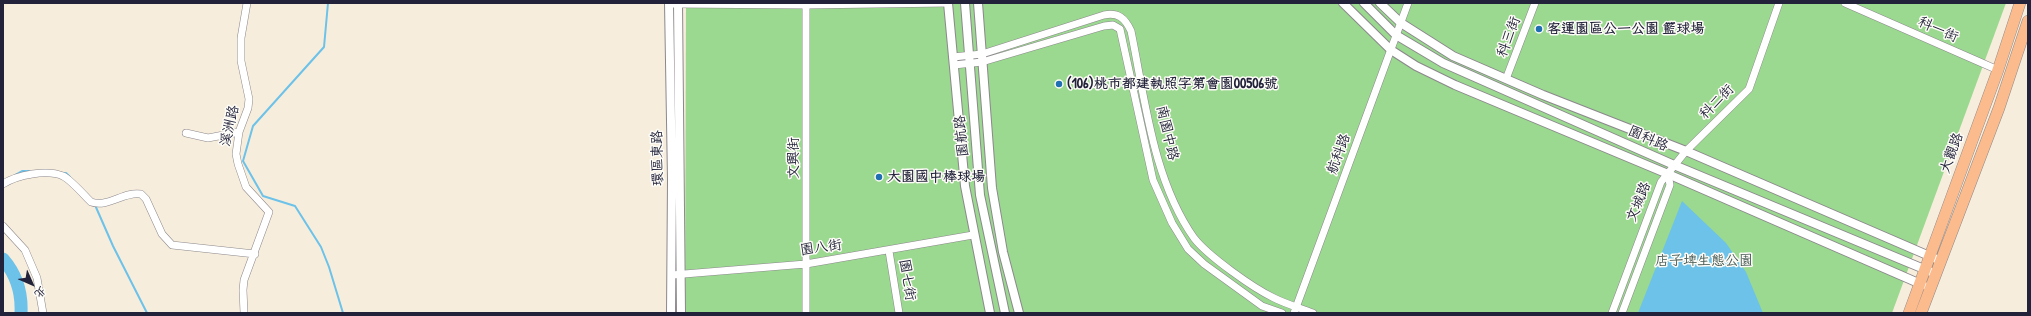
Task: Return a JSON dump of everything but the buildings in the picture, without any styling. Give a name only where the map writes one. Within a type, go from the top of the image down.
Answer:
[{"type":"main road","name":"大觀路","points":[[1909,313],[1998,70],[2020,3]]},
{"type":"main road","name":"大觀路","points":[[1921,313],[1999,108],[2028,21]]},
{"type":"street","name":"溪洲路","points":[[244,313],[242,290],[244,280],[255,254],[269,212],[246,187],[242,178],[236,154],[239,132],[249,99],[240,61],[241,38],[247,3]]},
{"type":"street","points":[[669,3],[948,3],[965,186],[973,235],[990,313]]},
{"type":"street","name":"環區東路","points":[[669,3],[676,274],[681,313]]},
{"type":"street","name":"園航路","points":[[965,3],[980,195],[1005,313]]},
{"type":"street","points":[[978,3],[992,188],[1003,252],[1019,313]]},
{"type":"street","points":[[1344,3],[1391,50],[1416,66],[1455,85],[1668,174],[1930,288]]},
{"type":"street","name":"園科路","points":[[1364,3],[1396,35],[1443,62],[1674,164],[1936,274]]},
{"type":"street","points":[[1380,3],[1401,23],[1454,56],[1506,79],[1686,151],[1941,261]]},
{"type":"street","name":"航科路","points":[[1295,310],[1408,3]]},
{"type":"street","name":"科三街","points":[[1506,79],[1535,3]]},
{"type":"street","name":"科二街","points":[[1668,174],[1674,164],[1686,151],[1749,89],[1779,3]]},
{"type":"street","name":"科一街","points":[[1845,3],[1998,70]]},
{"type":"street","name":"環區東路","points":[[671,313],[676,274],[678,4]]},
{"type":"street","name":"文興街","points":[[806,4],[806,313]]},
{"type":"street","name":"南園中路","points":[[982,58],[1104,15],[1112,13],[1120,16],[1126,21],[1131,31],[1156,150],[1165,181],[1180,214],[1195,239],[1216,259],[1273,298],[1295,310],[1313,313]]},
{"type":"street","name":"南園中路","points":[[953,61],[982,58],[1104,26],[1113,26],[1120,29],[1153,180],[1172,223],[1188,249],[1210,268],[1262,306],[1282,313]]},
{"type":"street","points":[[186,133],[208,138],[239,132]]},
{"type":"street","points":[[3,184],[27,174],[49,174],[63,176],[91,202],[95,203],[104,203],[134,192],[141,194],[146,199],[162,234],[172,245],[255,254]]},
{"type":"street","name":"文城路","points":[[1612,313],[1661,182],[1668,174]]},
{"type":"street","name":"文城路","points":[[1622,313],[1670,185],[1668,174]]},
{"type":"street","points":[[3,226],[25,250],[37,278],[43,313]]},
{"type":"street","name":"園八街","points":[[676,274],[806,264],[889,251],[973,235]]},
{"type":"street","name":"園七街","points":[[889,251],[899,313]]},
{"type":"green space","points":[[686,3],[2006,3],[1892,313],[685,313]]},
{"type":"water","name":"店子埤生態公園","points":[[1682,201],[1726,243],[1746,272],[1763,313],[1638,313]]},
{"type":"waterway","points":[[328,3],[324,47],[253,126],[243,161],[263,196],[295,206],[321,247],[329,267],[343,313]]},
{"type":"waterway","points":[[15,175],[22,171],[29,171]]},
{"type":"waterway","points":[[62,173],[66,173],[70,177]]},
{"type":"waterway","points":[[95,205],[113,246],[147,313]]},
{"type":"waterway","points":[[3,259],[15,277],[19,291],[21,313]]},
{"type":"place","name":"客運園區公一公園 籃球場","points":[[1539,29]]},
{"type":"place","name":"(106)桃市都建執照字第會園00506號","points":[[1059,84]]},
{"type":"place","name":"大園國中棒球場","points":[[879,177]]}]
